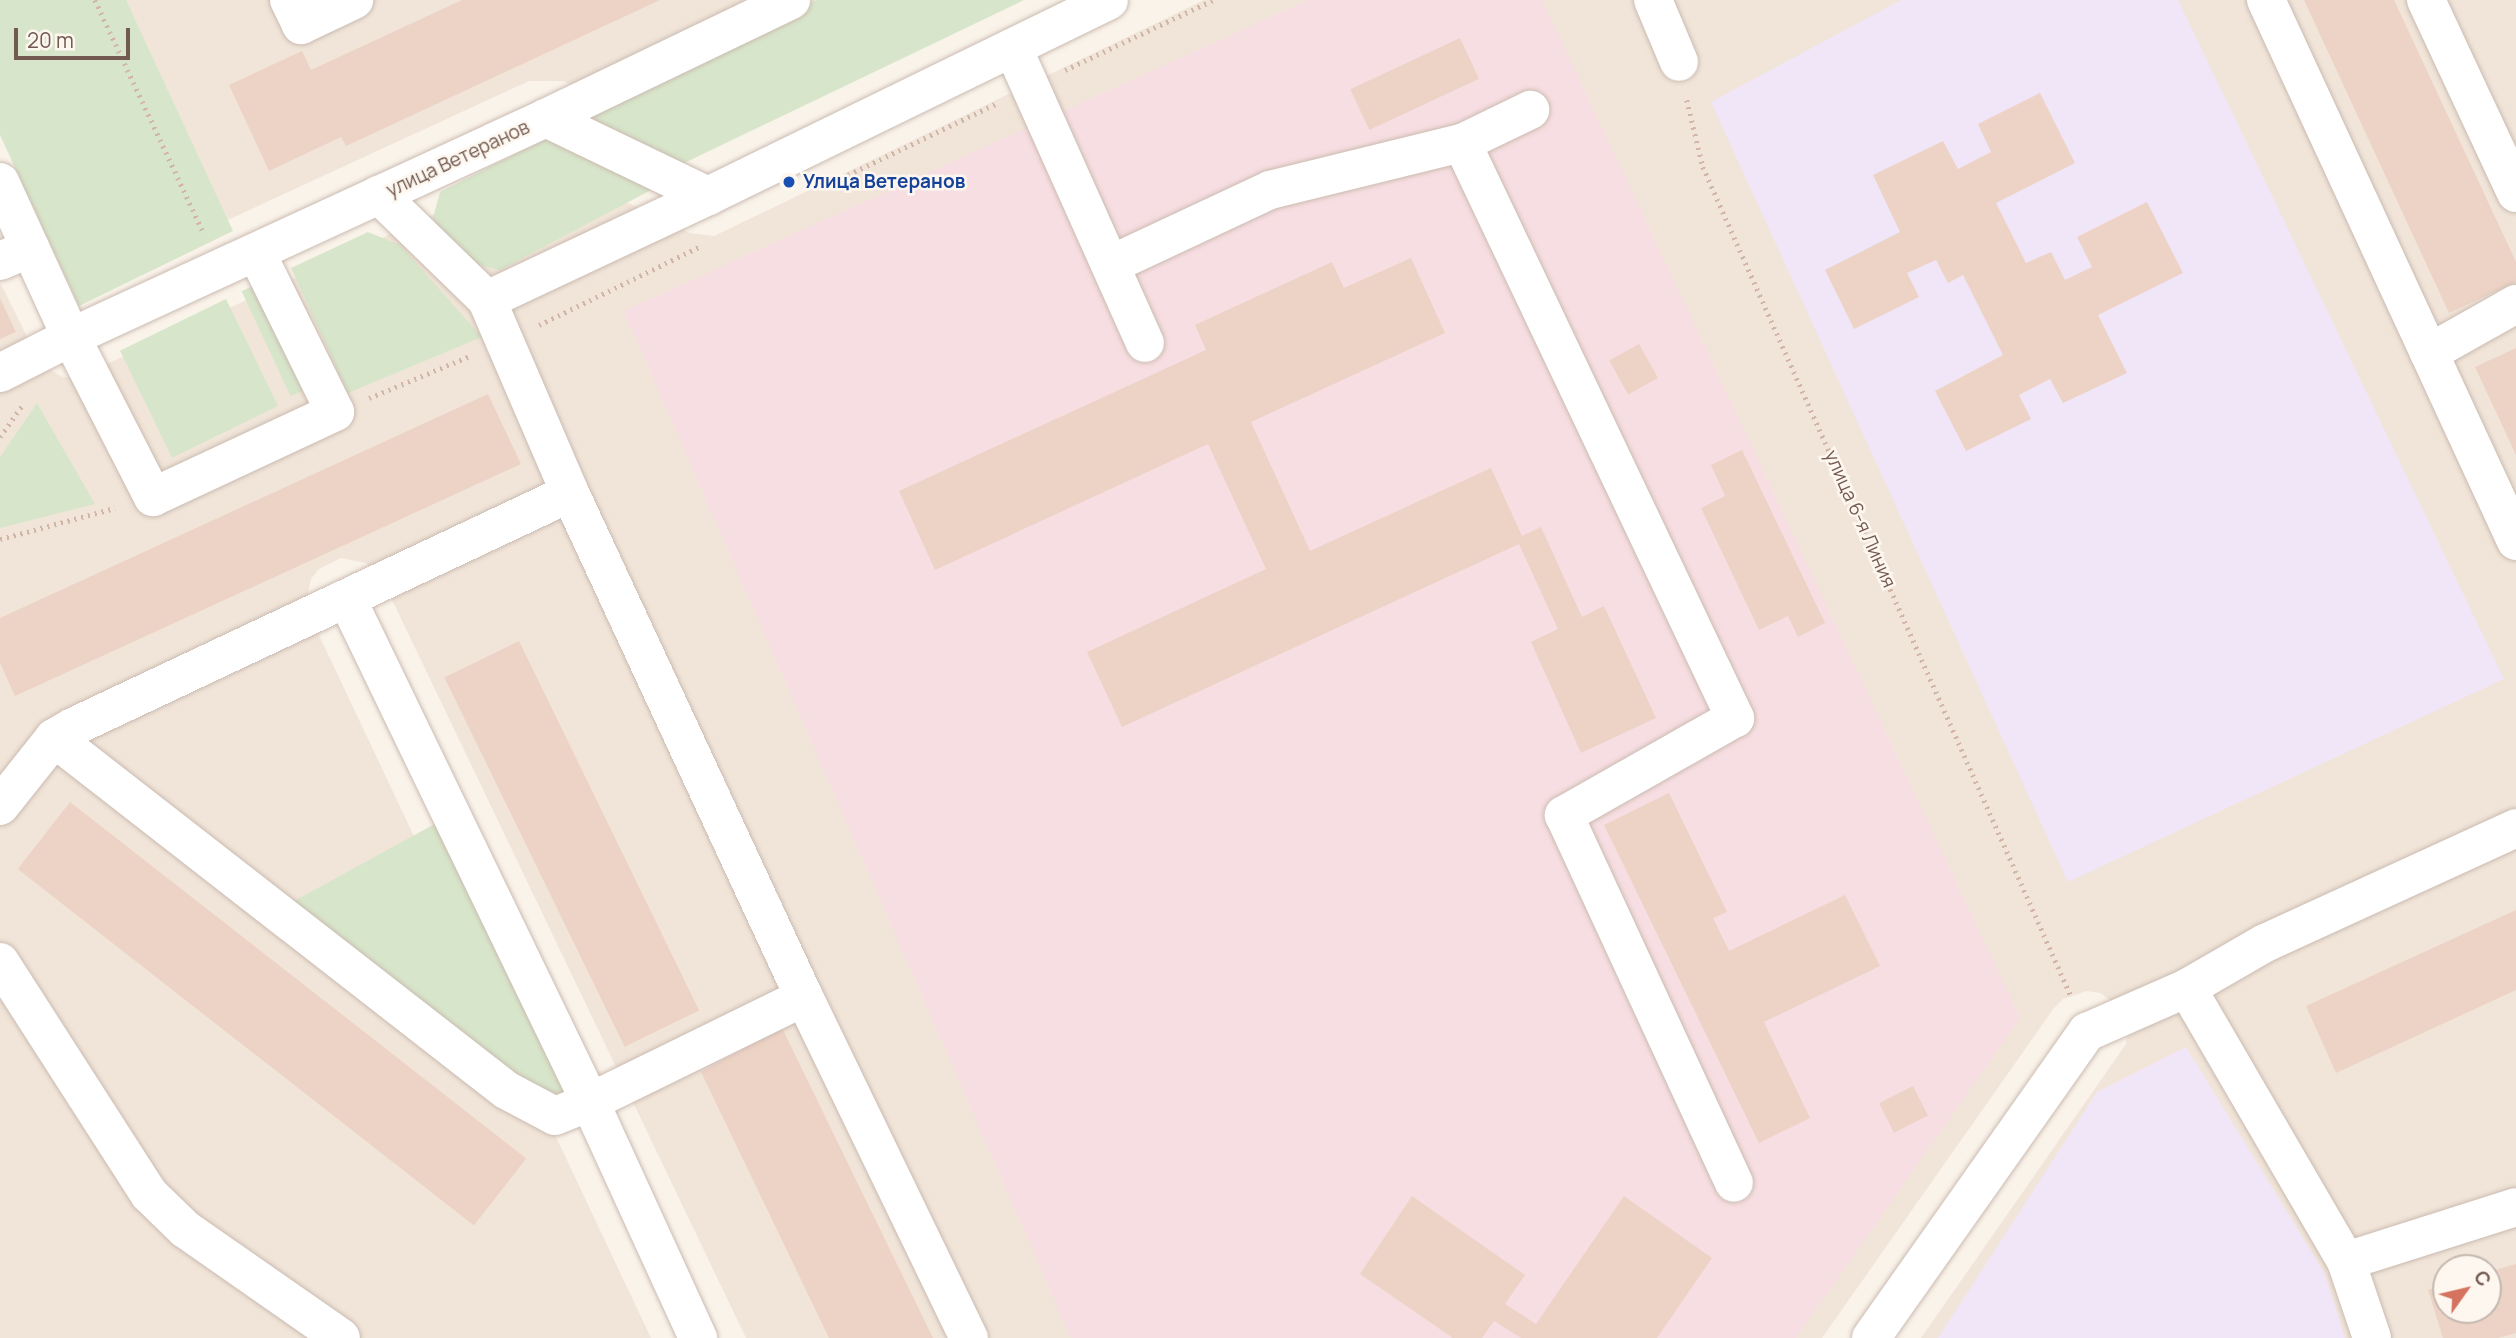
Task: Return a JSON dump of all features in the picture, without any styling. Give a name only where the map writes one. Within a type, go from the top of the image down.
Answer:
[{"type":"street","points":[[289,0],[301,25],[354,0]]},
{"type":"street","points":[[546,118],[791,0]]},
{"type":"street","points":[[487,299],[708,196],[1109,0]]},
{"type":"street","points":[[1653,0],[1679,62]]},
{"type":"street","points":[[2266,0],[2516,541]]},
{"type":"street","points":[[2426,0],[2516,193]]},
{"type":"street","points":[[1013,48],[1112,264],[1145,343]]},
{"type":"street","points":[[1112,264],[1270,190],[1462,143],[1530,110]]},
{"type":"street","name":"улица Ветеранов","points":[[0,373],[71,337],[546,118],[708,196]]},
{"type":"street","points":[[1462,143],[1735,718],[1564,816],[1734,1183]]},
{"type":"street","points":[[0,182],[15,255],[71,337],[153,498],[335,412],[256,252]]},
{"type":"street","points":[[379,195],[487,299],[570,493],[804,997],[969,1338]]},
{"type":"street","points":[[2429,353],[2516,304]]},
{"type":"street","points":[[0,806],[54,738],[570,493]]},
{"type":"street","points":[[347,599],[590,1102],[698,1338]]},
{"type":"street","points":[[54,738],[506,1090],[555,1115],[590,1102],[804,997]]},
{"type":"street","points":[[1871,1338],[2087,1031],[2187,988],[2265,943],[2516,828]]},
{"type":"street","points":[[0,962],[149,1194],[185,1229],[341,1338]]},
{"type":"street","points":[[2187,988],[2346,1261],[2372,1338]]},
{"type":"street","points":[[2346,1261],[2516,1207]]},
{"type":"path","points":[[96,0],[208,243]]},
{"type":"path","points":[[817,190],[1213,0]]},
{"type":"path","name":"улица 6-я Линия","points":[[1679,62],[1703,167],[2087,1031]]},
{"type":"path","points":[[335,412],[505,341],[705,244]]},
{"type":"path","points":[[0,539],[153,498]]},
{"type":"shaded area","points":[[0,0],[1016,0],[708,151],[564,81],[529,81],[91,283]]},
{"type":"shaded area","points":[[1204,0],[2516,0],[2516,1338],[1921,1338],[2126,1044],[2128,1031],[2120,1007],[2100,993],[2087,991],[2063,999],[2054,1008],[1822,1338],[746,1338],[383,581],[366,563],[341,558],[319,569],[311,579],[306,604],[310,616],[651,1338],[0,1338],[0,282],[41,365],[63,377],[76,378],[546,163],[690,233],[714,236]]},
{"type":"shaded area","points":[[1308,0],[1542,0],[2020,1018],[1796,1338],[1071,1338],[624,311]]},
{"type":"shaded area","points":[[1901,0],[2178,0],[2504,679],[2068,882],[1711,102]]},
{"type":"shaded area","points":[[2186,1047],[2325,1274],[2345,1338],[1938,1338],[2097,1092]]},
{"type":"green space","points":[[0,0],[126,0],[233,231],[79,306],[0,135]]},
{"type":"green space","points":[[817,0],[1024,0],[676,167],[576,116]]},
{"type":"green space","points":[[547,138],[653,189],[500,270],[475,264],[449,245],[433,218],[440,192]]},
{"type":"green space","points":[[368,232],[400,245],[482,337],[348,393],[291,268]]},
{"type":"green space","points":[[257,284],[306,389],[291,396],[242,291]]},
{"type":"green space","points":[[226,299],[278,406],[172,458],[120,351]]},
{"type":"green space","points":[[37,403],[95,504],[0,528],[0,457]]},
{"type":"green space","points":[[451,815],[590,1102],[555,1116],[276,911]]},
{"type":"building","points":[[462,0],[660,0],[346,146],[341,137],[269,171],[229,85],[302,51],[311,70]]},
{"type":"building","points":[[2304,0],[2394,0],[2516,262],[2516,282],[2449,313]]},
{"type":"building","points":[[1460,38],[1479,79],[1369,130],[1350,89]]},
{"type":"building","points":[[2040,93],[2075,163],[1996,203],[2026,263],[2051,252],[2065,280],[2092,267],[2077,237],[2147,202],[2183,273],[2098,315],[2127,373],[2063,403],[2050,379],[2019,395],[2031,419],[1966,451],[1935,391],[2003,355],[1963,275],[1948,283],[1936,260],[1907,273],[1919,297],[1854,329],[1825,270],[1900,232],[1873,175],[1943,141],[1958,169],[1991,152],[1978,124]]},
{"type":"building","points":[[1411,258],[1445,333],[1251,422],[1310,551],[1491,468],[1522,536],[1541,527],[1582,617],[1604,606],[1656,718],[1581,753],[1531,642],[1558,629],[1519,544],[1122,727],[1087,652],[1266,569],[1208,444],[935,570],[899,491],[1206,350],[1195,325],[1332,262],[1344,288]]},
{"type":"building","points":[[0,298],[16,332],[0,339]]},
{"type":"building","points":[[1639,344],[1658,378],[1628,395],[1609,360]]},
{"type":"building","points":[[2516,348],[2516,455],[2475,367]]},
{"type":"building","points":[[488,394],[521,464],[15,696],[0,663],[0,618]]},
{"type":"building","points":[[1742,450],[1825,623],[1798,637],[1788,616],[1759,630],[1701,508],[1725,496],[1711,465]]},
{"type":"building","points":[[519,641],[699,1010],[625,1047],[444,677]]},
{"type":"building","points":[[1669,793],[1727,912],[1713,918],[1729,951],[1845,895],[1880,966],[1764,1022],[1810,1118],[1759,1143],[1604,825]]},
{"type":"building","points":[[70,802],[526,1158],[474,1225],[18,869]]},
{"type":"building","points":[[2516,910],[2516,990],[2336,1073],[2306,1006]]},
{"type":"building","points":[[782,1028],[933,1338],[829,1338],[701,1072]]},
{"type":"building","points":[[1913,1086],[1928,1115],[1894,1133],[1879,1103]]},
{"type":"building","points":[[1412,1196],[1525,1275],[1505,1304],[1536,1324],[1624,1196],[1712,1258],[1657,1338],[1521,1338],[1494,1321],[1482,1338],[1453,1338],[1360,1274]]},
{"type":"building","points":[[2516,1264],[2516,1333],[2498,1338],[2443,1338],[2439,1324],[2502,1324],[2502,1268]]},
{"type":"place","name":"Улица Ветеранов","points":[[789,182]]}]
